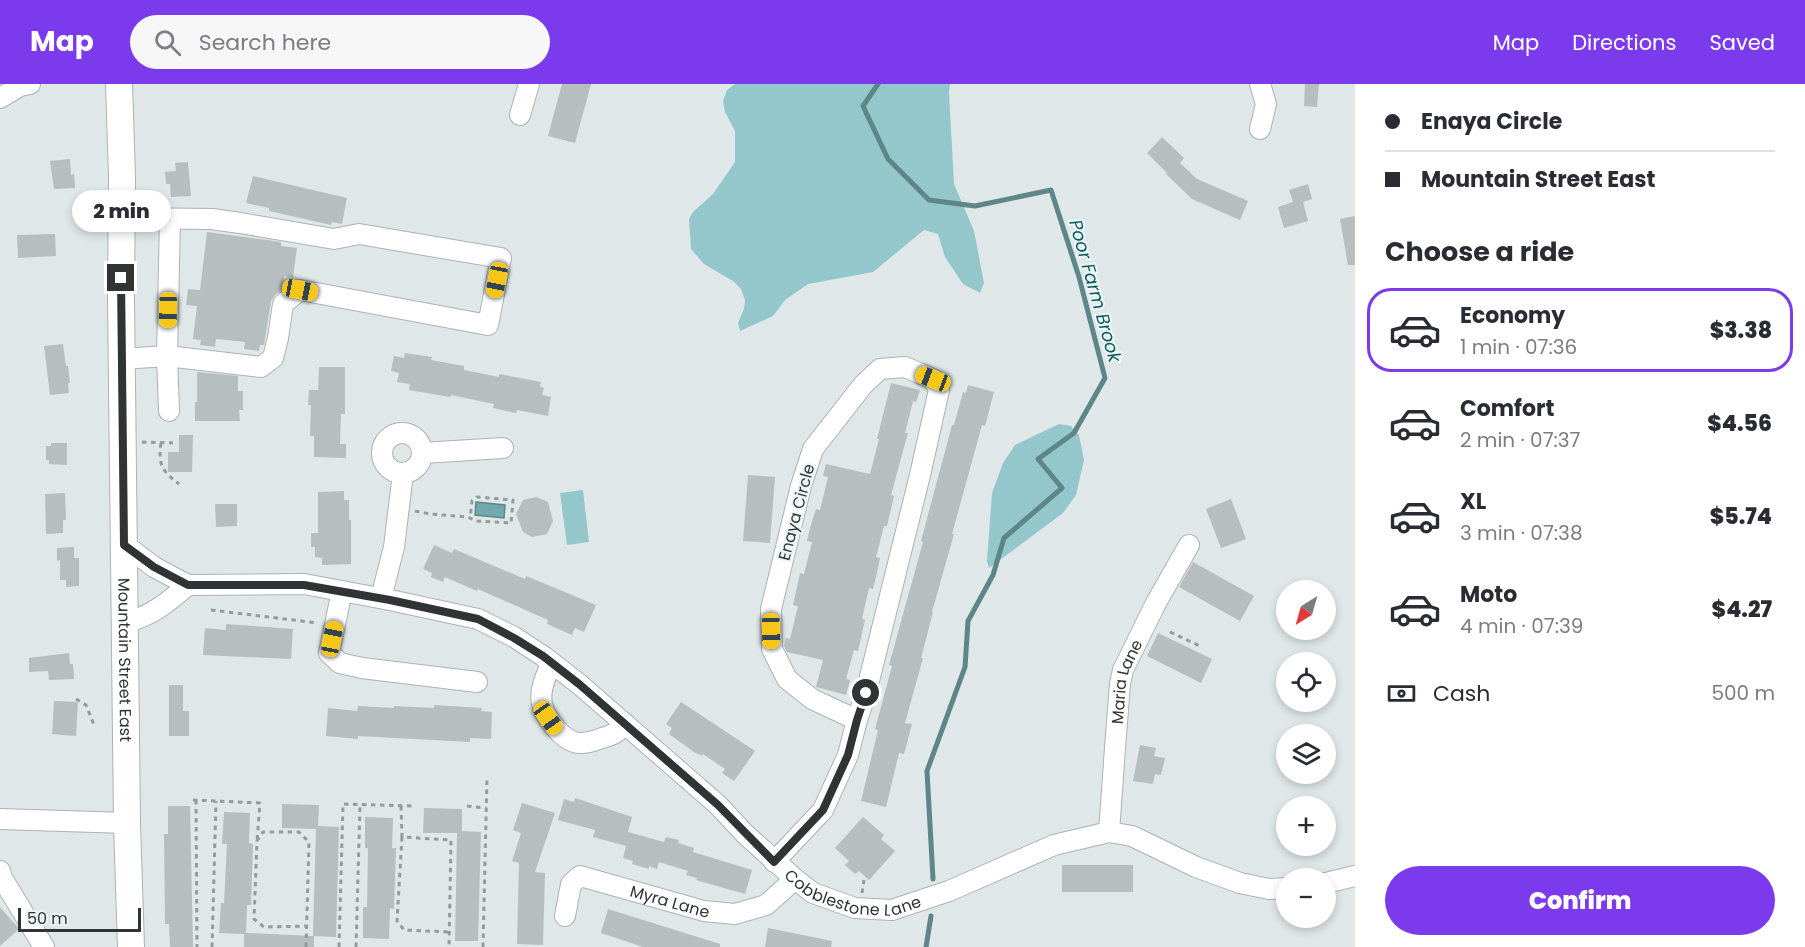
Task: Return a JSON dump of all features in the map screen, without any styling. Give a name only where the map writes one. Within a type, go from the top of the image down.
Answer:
[{"type":"main road","name":"Mountain Street East","points":[[119,84],[127,823],[131,947]]},
{"type":"street","points":[[520,115],[529,84]]},
{"type":"street","points":[[1260,84],[1266,104],[1260,129]]},
{"type":"street","points":[[0,98],[23,85]]},
{"type":"street","points":[[122,218],[212,219],[334,239],[359,234],[501,258],[488,325],[300,290],[283,304],[273,358],[261,367],[167,356],[122,359]]},
{"type":"street","points":[[169,411],[167,356],[170,219]]},
{"type":"street","name":"Enaya Circle","points":[[774,862],[823,810],[848,755],[866,693],[921,475],[939,390],[933,379],[905,368],[880,369],[863,385],[813,449],[801,486],[771,609],[772,649],[787,679],[812,699],[857,720]]},
{"type":"street","points":[[398,433],[412,435],[420,444],[422,453],[417,467],[410,472],[403,473],[391,470],[383,459],[382,448],[389,437],[398,433]]},
{"type":"street","points":[[422,453],[503,448]]},
{"type":"street","points":[[381,598],[394,548],[403,473]]},
{"type":"street","name":"Cobblestone Lane","points":[[124,545],[154,567],[188,585],[304,585],[381,598],[478,619],[514,638],[552,663],[718,805],[774,862],[813,893],[855,908],[892,910],[949,891],[1054,845],[1109,832],[1132,836],[1196,867],[1240,884],[1276,889]]},
{"type":"street","name":"Maria Lane","points":[[1109,832],[1123,670],[1156,603],[1189,545]]},
{"type":"street","points":[[126,621],[138,619],[159,608],[188,585]]},
{"type":"street","points":[[342,591],[329,653],[340,663],[362,668],[477,682]]},
{"type":"street","points":[[552,663],[544,680],[542,702],[548,718],[556,729],[574,742],[590,742],[617,733],[624,723]]},
{"type":"street","points":[[0,819],[127,823]]},
{"type":"street","points":[[0,871],[44,947]]},
{"type":"street","name":"Myra Lane","points":[[565,916],[571,884],[580,876],[704,911],[735,914],[766,905],[795,879]]},
{"type":"street","points":[[1336,881],[1355,876]]},
{"type":"path","points":[[123,442],[173,443]]},
{"type":"path","points":[[161,442],[160,462],[166,474],[179,484]]},
{"type":"path","points":[[398,508],[470,518],[476,521],[511,523],[513,500],[477,497],[471,501],[470,518]]},
{"type":"path","points":[[211,610],[335,625]]},
{"type":"path","points":[[1170,632],[1202,647]]},
{"type":"path","points":[[76,699],[86,705],[94,725]]},
{"type":"path","points":[[483,947],[487,777]]},
{"type":"path","points":[[197,947],[194,800],[260,803],[254,919],[264,927],[307,926]]},
{"type":"path","points":[[212,947],[216,801]]},
{"type":"path","points":[[339,947],[343,804],[415,806]]},
{"type":"path","points":[[356,947],[360,804]]},
{"type":"path","points":[[402,806],[397,921],[404,930],[449,932]]},
{"type":"path","points":[[467,806],[487,808]]},
{"type":"path","points":[[257,841],[263,832],[299,832],[309,842],[306,947]]},
{"type":"path","points":[[402,837],[451,840],[449,947]]},
{"type":"shaded area","points":[[735,84],[950,84],[954,184],[974,231],[984,283],[980,293],[963,284],[945,257],[938,234],[924,230],[873,272],[808,284],[785,300],[773,316],[740,331],[738,323],[745,300],[741,289],[733,281],[704,264],[691,249],[689,219],[693,212],[713,194],[735,162],[735,131],[725,112],[723,101],[727,90]]},
{"type":"shaded area","points":[[1059,424],[1071,426],[1079,435],[1084,460],[1076,495],[1063,513],[989,568],[987,561],[992,493],[1003,463],[1015,445]]},
{"type":"shaded area","points":[[583,490],[589,542],[567,545],[560,493]]},
{"type":"shaded area","points":[[476,502],[505,505],[504,518],[475,515]]},
{"type":"building","points":[[562,84],[591,84],[575,143],[548,136]]},
{"type":"building","points":[[1305,84],[1319,84],[1317,107],[1304,106]]},
{"type":"building","points":[[1162,137],[1184,158],[1180,163],[1197,179],[1248,201],[1240,220],[1192,199],[1166,174],[1147,153]]},
{"type":"building","points":[[70,159],[75,188],[54,189],[50,161]]},
{"type":"building","points":[[188,162],[191,196],[171,197],[170,184],[166,184],[165,172],[176,171],[175,163]]},
{"type":"building","points":[[253,176],[347,198],[342,224],[332,222],[331,225],[269,211],[269,208],[246,203]]},
{"type":"building","points":[[1308,184],[1312,199],[1303,202],[1308,221],[1284,228],[1278,207],[1293,202],[1289,190]]},
{"type":"building","points":[[1355,216],[1355,265],[1348,265],[1340,219]]},
{"type":"building","points":[[207,232],[281,242],[281,246],[297,248],[293,277],[284,276],[283,289],[271,301],[264,345],[260,345],[259,351],[244,349],[245,342],[216,339],[215,347],[200,345],[201,340],[193,339],[197,306],[186,305],[188,289],[200,290]]},
{"type":"building","points":[[55,234],[56,256],[18,258],[17,235]]},
{"type":"building","points":[[63,344],[66,366],[68,366],[69,393],[50,395],[44,346]]},
{"type":"building","points":[[405,353],[432,357],[431,360],[464,366],[464,370],[541,382],[540,387],[544,388],[542,395],[551,397],[548,416],[517,410],[516,413],[493,408],[494,404],[451,395],[450,397],[409,390],[410,384],[397,382],[399,373],[391,371],[394,356],[404,358]]},
{"type":"building","points":[[319,367],[345,367],[345,414],[341,414],[340,444],[346,444],[346,458],[314,457],[314,436],[310,436],[311,405],[308,405],[309,390],[318,390]]},
{"type":"building","points":[[197,372],[238,376],[238,391],[243,391],[243,410],[239,410],[240,421],[195,421]]},
{"type":"building","points":[[891,383],[920,390],[916,402],[913,401],[905,433],[908,433],[891,495],[894,496],[887,526],[884,526],[876,557],[880,558],[876,577],[873,589],[869,588],[858,651],[854,650],[846,679],[850,680],[846,695],[816,687],[823,660],[787,652],[784,646],[786,638],[790,639],[798,606],[793,605],[800,573],[804,574],[812,542],[807,541],[810,528],[816,509],[820,510],[828,477],[823,476],[826,464],[870,474]]},
{"type":"building","points":[[968,385],[994,392],[985,426],[982,425],[952,534],[954,534],[905,723],[912,724],[904,754],[899,753],[886,807],[861,801],[878,730],[875,729],[892,666],[889,665],[952,425],[954,425],[963,392],[966,393]]},
{"type":"building","points":[[179,435],[193,435],[192,472],[168,472],[168,452],[179,452]]},
{"type":"building","points":[[51,443],[67,443],[67,465],[49,464],[49,460],[46,460],[46,446],[51,446]]},
{"type":"building","points":[[748,475],[775,477],[770,543],[743,541]]},
{"type":"building","points":[[344,491],[344,500],[349,500],[349,520],[351,520],[351,564],[322,565],[322,558],[315,557],[315,547],[311,547],[311,533],[318,533],[318,492]]},
{"type":"building","points":[[65,493],[66,520],[63,520],[63,533],[46,534],[45,494]]},
{"type":"building","points":[[536,497],[548,502],[553,521],[547,534],[532,537],[523,532],[516,514],[523,500]]},
{"type":"building","points":[[1231,499],[1246,539],[1221,548],[1206,509]]},
{"type":"building","points":[[215,504],[237,504],[237,526],[216,527]]},
{"type":"building","points":[[434,545],[452,553],[454,549],[525,579],[526,576],[596,605],[584,632],[575,628],[572,635],[547,624],[548,620],[478,589],[477,591],[445,577],[443,582],[431,577],[432,573],[423,569]]},
{"type":"building","points":[[74,547],[74,558],[79,558],[79,586],[66,587],[66,580],[60,580],[60,560],[57,561],[57,548]]},
{"type":"building","points":[[1193,562],[1254,596],[1240,621],[1179,587]]},
{"type":"building","points":[[226,624],[293,629],[291,659],[203,655],[205,628],[226,630]]},
{"type":"building","points":[[1158,633],[1212,659],[1201,683],[1147,656]]},
{"type":"building","points":[[69,653],[70,664],[73,664],[74,679],[49,680],[48,671],[29,672],[29,658]]},
{"type":"building","points":[[169,685],[183,685],[183,711],[189,711],[189,736],[169,736]]},
{"type":"building","points":[[54,701],[78,702],[76,736],[52,734]]},
{"type":"building","points":[[681,702],[755,751],[734,781],[722,773],[725,769],[703,754],[702,756],[694,752],[669,734],[672,728],[666,724]]},
{"type":"building","points":[[434,705],[482,708],[481,711],[492,712],[491,739],[470,738],[470,742],[326,736],[328,708],[357,711],[358,706],[434,708]]},
{"type":"building","points":[[1140,745],[1156,748],[1154,756],[1165,758],[1161,775],[1155,774],[1153,784],[1133,781]]},
{"type":"building","points":[[575,798],[632,817],[628,832],[664,842],[666,837],[679,840],[678,843],[694,848],[693,852],[752,870],[745,894],[696,880],[697,878],[686,875],[688,871],[659,862],[657,869],[632,864],[633,861],[623,858],[626,846],[593,837],[595,830],[558,820],[564,799],[574,802]]},
{"type":"building","points":[[522,803],[555,813],[535,872],[545,873],[543,945],[517,944],[519,863],[512,861],[521,833],[513,830]]},
{"type":"building","points":[[282,804],[319,805],[318,826],[339,827],[336,937],[314,936],[314,947],[244,947],[244,934],[219,933],[221,903],[224,903],[227,844],[222,844],[224,812],[250,813],[249,843],[253,844],[251,905],[247,905],[246,933],[313,936],[316,829],[282,828]]},
{"type":"building","points":[[168,806],[190,806],[193,947],[170,947],[169,924],[165,924],[164,834],[168,834]]},
{"type":"building","points":[[424,808],[462,809],[462,831],[481,832],[478,941],[455,941],[457,833],[423,833]]},
{"type":"building","points":[[365,817],[393,818],[392,848],[396,848],[394,909],[390,908],[389,939],[363,938],[363,907],[367,907],[368,848],[365,848]]},
{"type":"building","points":[[863,817],[884,835],[881,839],[895,851],[869,880],[859,871],[855,874],[845,865],[849,861],[835,848]]},
{"type":"building","points":[[1062,865],[1133,865],[1133,892],[1062,892]]},
{"type":"building","points":[[0,907],[19,929],[0,946]]},
{"type":"building","points":[[608,909],[720,944],[720,947],[643,947],[601,933]]},
{"type":"building","points":[[768,928],[832,941],[831,947],[765,947]]},
{"type":"waterway","name":"Poor Farm Brook","points":[[878,84],[863,106],[888,159],[929,200],[975,206],[1051,190],[1079,277],[1105,378],[1074,433],[1038,459],[1062,488],[1004,538],[993,575],[968,621],[965,667],[927,771],[933,879]]},
{"type":"waterway","name":"Poor Farm Brook","points":[[926,947],[931,916]]},
{"type":"route","points":[[121,278],[124,545],[154,567],[188,585],[206,583],[304,585],[443,610],[478,619],[543,656],[579,684],[718,805],[774,862],[823,810],[848,755],[866,693]]}]
